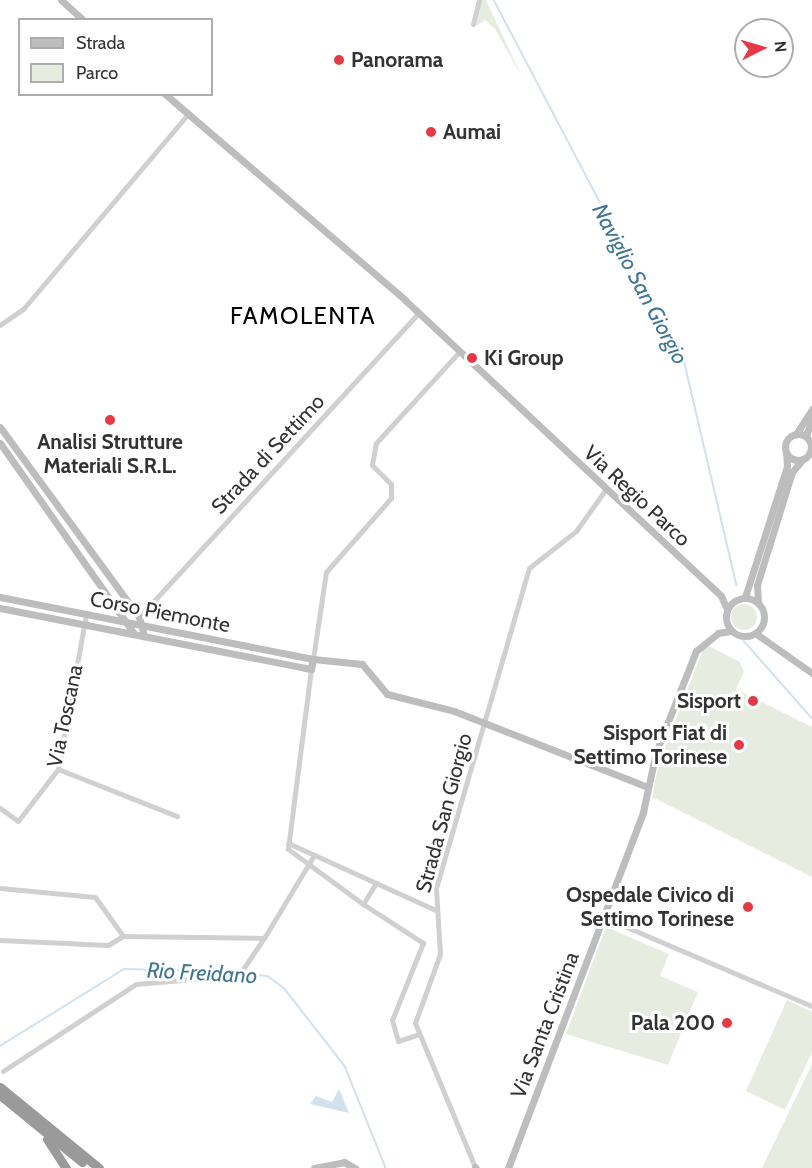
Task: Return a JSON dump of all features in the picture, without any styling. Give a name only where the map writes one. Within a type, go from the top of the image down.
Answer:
[{"type":"highway","points":[[0,1087],[99,1168]]},
{"type":"highway","points":[[0,1095],[89,1168]]},
{"type":"highway","points":[[32,1122],[66,1168]]},
{"type":"street","points":[[61,0],[81,18]]},
{"type":"street","points":[[472,22],[477,15],[479,0]]},
{"type":"street","points":[[167,96],[419,313],[459,352],[376,443],[372,465],[391,484],[392,498],[326,572],[288,843],[290,853],[307,866],[423,943],[392,1020],[398,1041],[418,1034]]},
{"type":"street","points":[[0,324],[24,309],[187,115]]},
{"type":"street","name":"Strada di Settimo","points":[[140,617],[419,313]]},
{"type":"street","name":"Via Regio Parco","points":[[459,352],[721,596],[727,609]]},
{"type":"street","points":[[745,597],[787,466],[786,440],[796,434],[812,409]]},
{"type":"street","points":[[770,640],[762,626],[757,585],[792,472],[812,447],[806,436],[812,417]]},
{"type":"street","points":[[0,427],[140,617],[144,636]]},
{"type":"street","points":[[796,434],[806,436]]},
{"type":"street","points":[[0,443],[130,623],[134,634]]},
{"type":"street","points":[[786,453],[802,460]]},
{"type":"street","points":[[16,465],[24,459]]},
{"type":"street","name":"Strada San Giorgio","points":[[476,1168],[418,1034],[417,1009],[440,954],[436,888],[529,568],[576,531],[606,489]]},
{"type":"street","points":[[47,507],[54,502]]},
{"type":"street","points":[[94,572],[101,566]]},
{"type":"street","name":"Via Regio Parco","points":[[721,596],[735,600]]},
{"type":"street","name":"Corso Piemonte","points":[[0,597],[313,660],[362,664],[385,693],[485,724],[648,787]]},
{"type":"street","points":[[731,631],[725,618],[727,609],[735,600],[745,597],[758,603]]},
{"type":"street","name":"Corso Piemonte","points":[[0,608],[311,669]]},
{"type":"street","name":"Via Toscana","points":[[0,808],[18,821],[58,769],[86,615]]},
{"type":"street","name":"Via Santa Cristina","points":[[508,1168],[603,917],[696,651],[718,633],[725,618]]},
{"type":"street","points":[[755,633],[762,626]]},
{"type":"street","points":[[718,633],[731,631],[755,633],[770,640],[812,673]]},
{"type":"street","points":[[257,659],[259,649]]},
{"type":"street","points":[[58,769],[177,816]]},
{"type":"street","points":[[288,843],[436,910]]},
{"type":"street","points":[[3,1071],[136,984],[164,978],[239,975],[314,855]]},
{"type":"street","points":[[363,904],[376,883]]},
{"type":"street","points":[[0,888],[95,897],[123,936]]},
{"type":"street","points":[[603,917],[812,1006]]},
{"type":"street","points":[[0,940],[108,945],[123,936],[264,938]]},
{"type":"street","points":[[314,1168],[333,1166],[355,1168]]},
{"type":"green space","points":[[481,0],[486,0],[522,77],[495,29],[485,20],[476,26]]},
{"type":"green space","points":[[744,604],[753,608],[757,617],[753,626],[744,630],[735,626],[731,617],[735,608]]},
{"type":"green space","name":"Sisport Fiat di Settimo Torinese","points":[[709,646],[740,662],[744,672],[736,689],[812,727],[812,877],[652,797],[659,763],[704,647]]},
{"type":"green space","points":[[606,927],[669,954],[660,976],[698,992],[668,1065],[566,1034]]},
{"type":"green space","points":[[787,1000],[812,1012],[812,1052],[785,1110],[746,1091]]},
{"type":"green space","points":[[812,1064],[812,1168],[762,1168]]},
{"type":"water","points":[[339,1089],[349,1113],[310,1104],[316,1096],[332,1102]]},
{"type":"waterway","name":"Naviglio San Giorgio","points":[[494,0],[685,364],[737,585]]},
{"type":"waterway","points":[[744,641],[812,718]]},
{"type":"waterway","name":"Rio Freidano","points":[[0,1046],[124,969],[237,972]]},
{"type":"waterway","name":"Rio Freidano","points":[[242,973],[268,976],[285,989],[345,1066],[386,1168]]},
{"type":"place","name":"Panorama","points":[[339,60]]},
{"type":"place","name":"Aumai","points":[[431,132]]},
{"type":"place","name":"Ki Group","points":[[472,358]]},
{"type":"place","name":"Analisi Strutture Materiali S.R.L.","points":[[110,420]]},
{"type":"place","name":"Sisport","points":[[753,701]]},
{"type":"place","name":"Sisport Fiat di Settimo Torinese","points":[[739,745]]},
{"type":"place","name":"Ospedale Civico di Settimo Torinese","points":[[748,907]]},
{"type":"place","name":"Pala 200","points":[[727,1023]]},
{"type":"district","name":"FAMOLENTA","points":[[303,316]]}]
